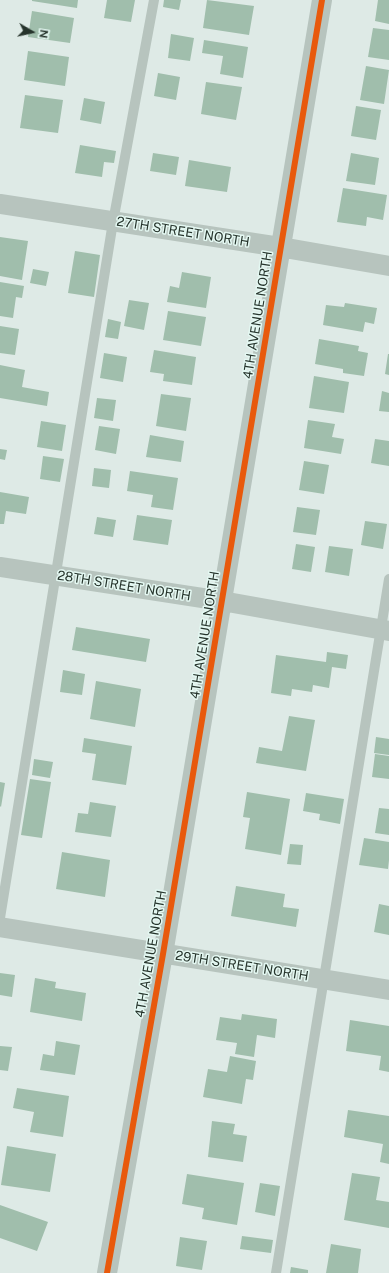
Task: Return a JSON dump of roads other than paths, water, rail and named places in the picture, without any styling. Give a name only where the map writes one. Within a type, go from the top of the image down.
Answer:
[{"type":"street","name":"4TH AVENUE NORTH","points":[[107,1273],[222,601],[322,0]]},
{"type":"street","name":"27TH STREET NORTH","points":[[0,204],[280,247],[389,266]]},
{"type":"street","name":"28TH STREET NORTH","points":[[0,567],[222,601],[385,630]]},
{"type":"street","name":"29TH STREET NORTH","points":[[0,927],[389,990]]},
{"type":"lane","points":[[0,918],[113,222],[154,0]]},
{"type":"lane","points":[[276,1273],[324,980],[385,630],[389,579]]}]
